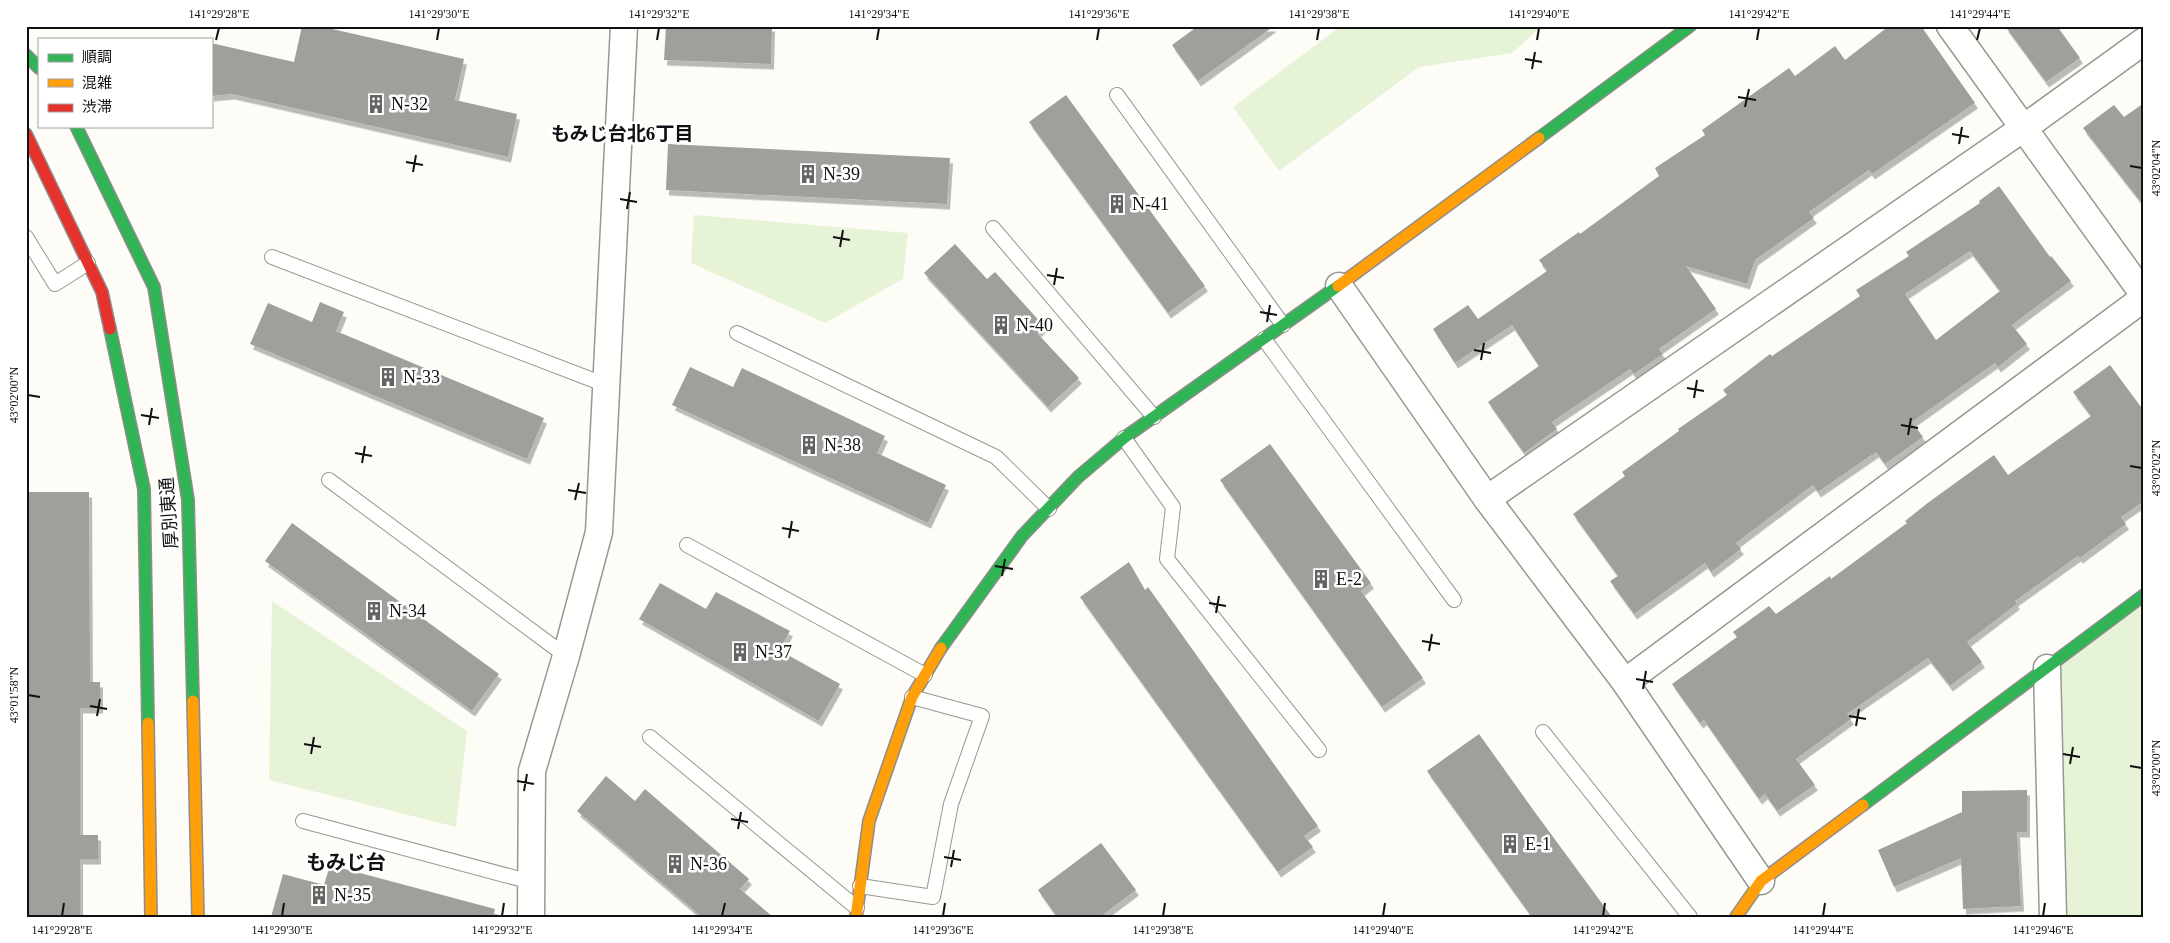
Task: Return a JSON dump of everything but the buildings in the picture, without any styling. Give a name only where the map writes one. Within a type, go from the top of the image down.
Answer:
[{"type":"street","points":[[530,917],[532,772],[566,656],[599,532],[624,26]]},
{"type":"street","points":[[856,912],[869,821],[912,697],[941,648],[1022,536],[1078,477],[1124,438],[1339,286],[1690,26]]},
{"type":"street","points":[[1625,682],[2144,297],[2025,127],[1950,26]]},
{"type":"street","points":[[1487,499],[2025,127],[2144,41]]},
{"type":"street","points":[[26,55],[38,67]]},
{"type":"street","name":"厚別東通","points":[[77,128],[154,287],[187,490],[198,917]]},
{"type":"street","name":"厚別東通","points":[[26,134],[102,292],[144,489],[152,917]]},
{"type":"street","points":[[1339,286],[1487,499],[1625,682],[1762,881]]},
{"type":"street","points":[[1736,917],[1762,881],[2144,595]]},
{"type":"street","points":[[2047,668],[2053,917]]},
{"type":"lane","points":[[1117,95],[1283,325]]},
{"type":"lane","points":[[993,228],[1154,417]]},
{"type":"lane","points":[[26,237],[55,284],[88,263]]},
{"type":"lane","points":[[272,257],[606,385]]},
{"type":"lane","points":[[736,333],[996,457],[1049,509]]},
{"type":"lane","points":[[1264,339],[1454,600]]},
{"type":"lane","points":[[1124,438],[1173,508],[1167,559],[1319,750]]},
{"type":"lane","points":[[329,480],[566,656]]},
{"type":"lane","points":[[687,545],[925,675]]},
{"type":"lane","points":[[860,886],[933,897],[951,804],[982,716],[912,697]]},
{"type":"lane","points":[[1543,732],[1690,917]]},
{"type":"lane","points":[[650,737],[856,912]]},
{"type":"lane","points":[[303,821],[531,882]]},
{"type":"green space","points":[[1341,26],[1542,26],[1512,53],[1419,67],[1279,171],[1233,107]]},
{"type":"green space","points":[[694,215],[908,233],[903,279],[825,323],[691,263]]},
{"type":"green space","points":[[2144,595],[2144,917],[2053,917],[2047,668]]},
{"type":"green space","points":[[272,601],[467,731],[456,827],[269,780]]},
{"type":"traffic: fast","points":[[1539,138],[1690,26]]},
{"type":"traffic: fast","points":[[26,55],[38,67]]},
{"type":"traffic: fast","points":[[77,128],[154,287],[188,500],[193,701]]},
{"type":"traffic: fast","points":[[941,648],[1022,536],[1078,477],[1124,438],[1338,286]]},
{"type":"traffic: fast","points":[[110,329],[144,489],[148,723]]},
{"type":"traffic: fast","points":[[1863,805],[2144,595]]},
{"type":"traffic: slow","points":[[1338,286],[1539,138]]},
{"type":"traffic: slow","points":[[856,917],[869,821],[912,697],[941,648]]},
{"type":"traffic: slow","points":[[193,701],[198,917]]},
{"type":"traffic: slow","points":[[148,723],[151,917]]},
{"type":"traffic: slow","points":[[1736,917],[1761,881],[1863,805]]},
{"type":"traffic: jam","points":[[26,134],[102,292],[110,329]]},
{"type":"place","name":"N-32","points":[[376,104]]},
{"type":"place","name":"N-39","points":[[808,174]]},
{"type":"place","name":"N-41","points":[[1117,204]]},
{"type":"place","name":"N-40","points":[[1001,325]]},
{"type":"place","name":"N-33","points":[[388,377]]},
{"type":"place","name":"N-38","points":[[809,445]]},
{"type":"place","name":"E-2","points":[[1321,579]]},
{"type":"place","name":"N-34","points":[[374,611]]},
{"type":"place","name":"N-37","points":[[740,652]]},
{"type":"place","name":"E-1","points":[[1510,844]]},
{"type":"place","name":"N-36","points":[[675,864]]},
{"type":"place","name":"N-35","points":[[319,895]]},
{"type":"district","name":"もみじ台北6丁目","points":[[622,133]]},
{"type":"district","name":"もみじ台","points":[[346,862]]}]
